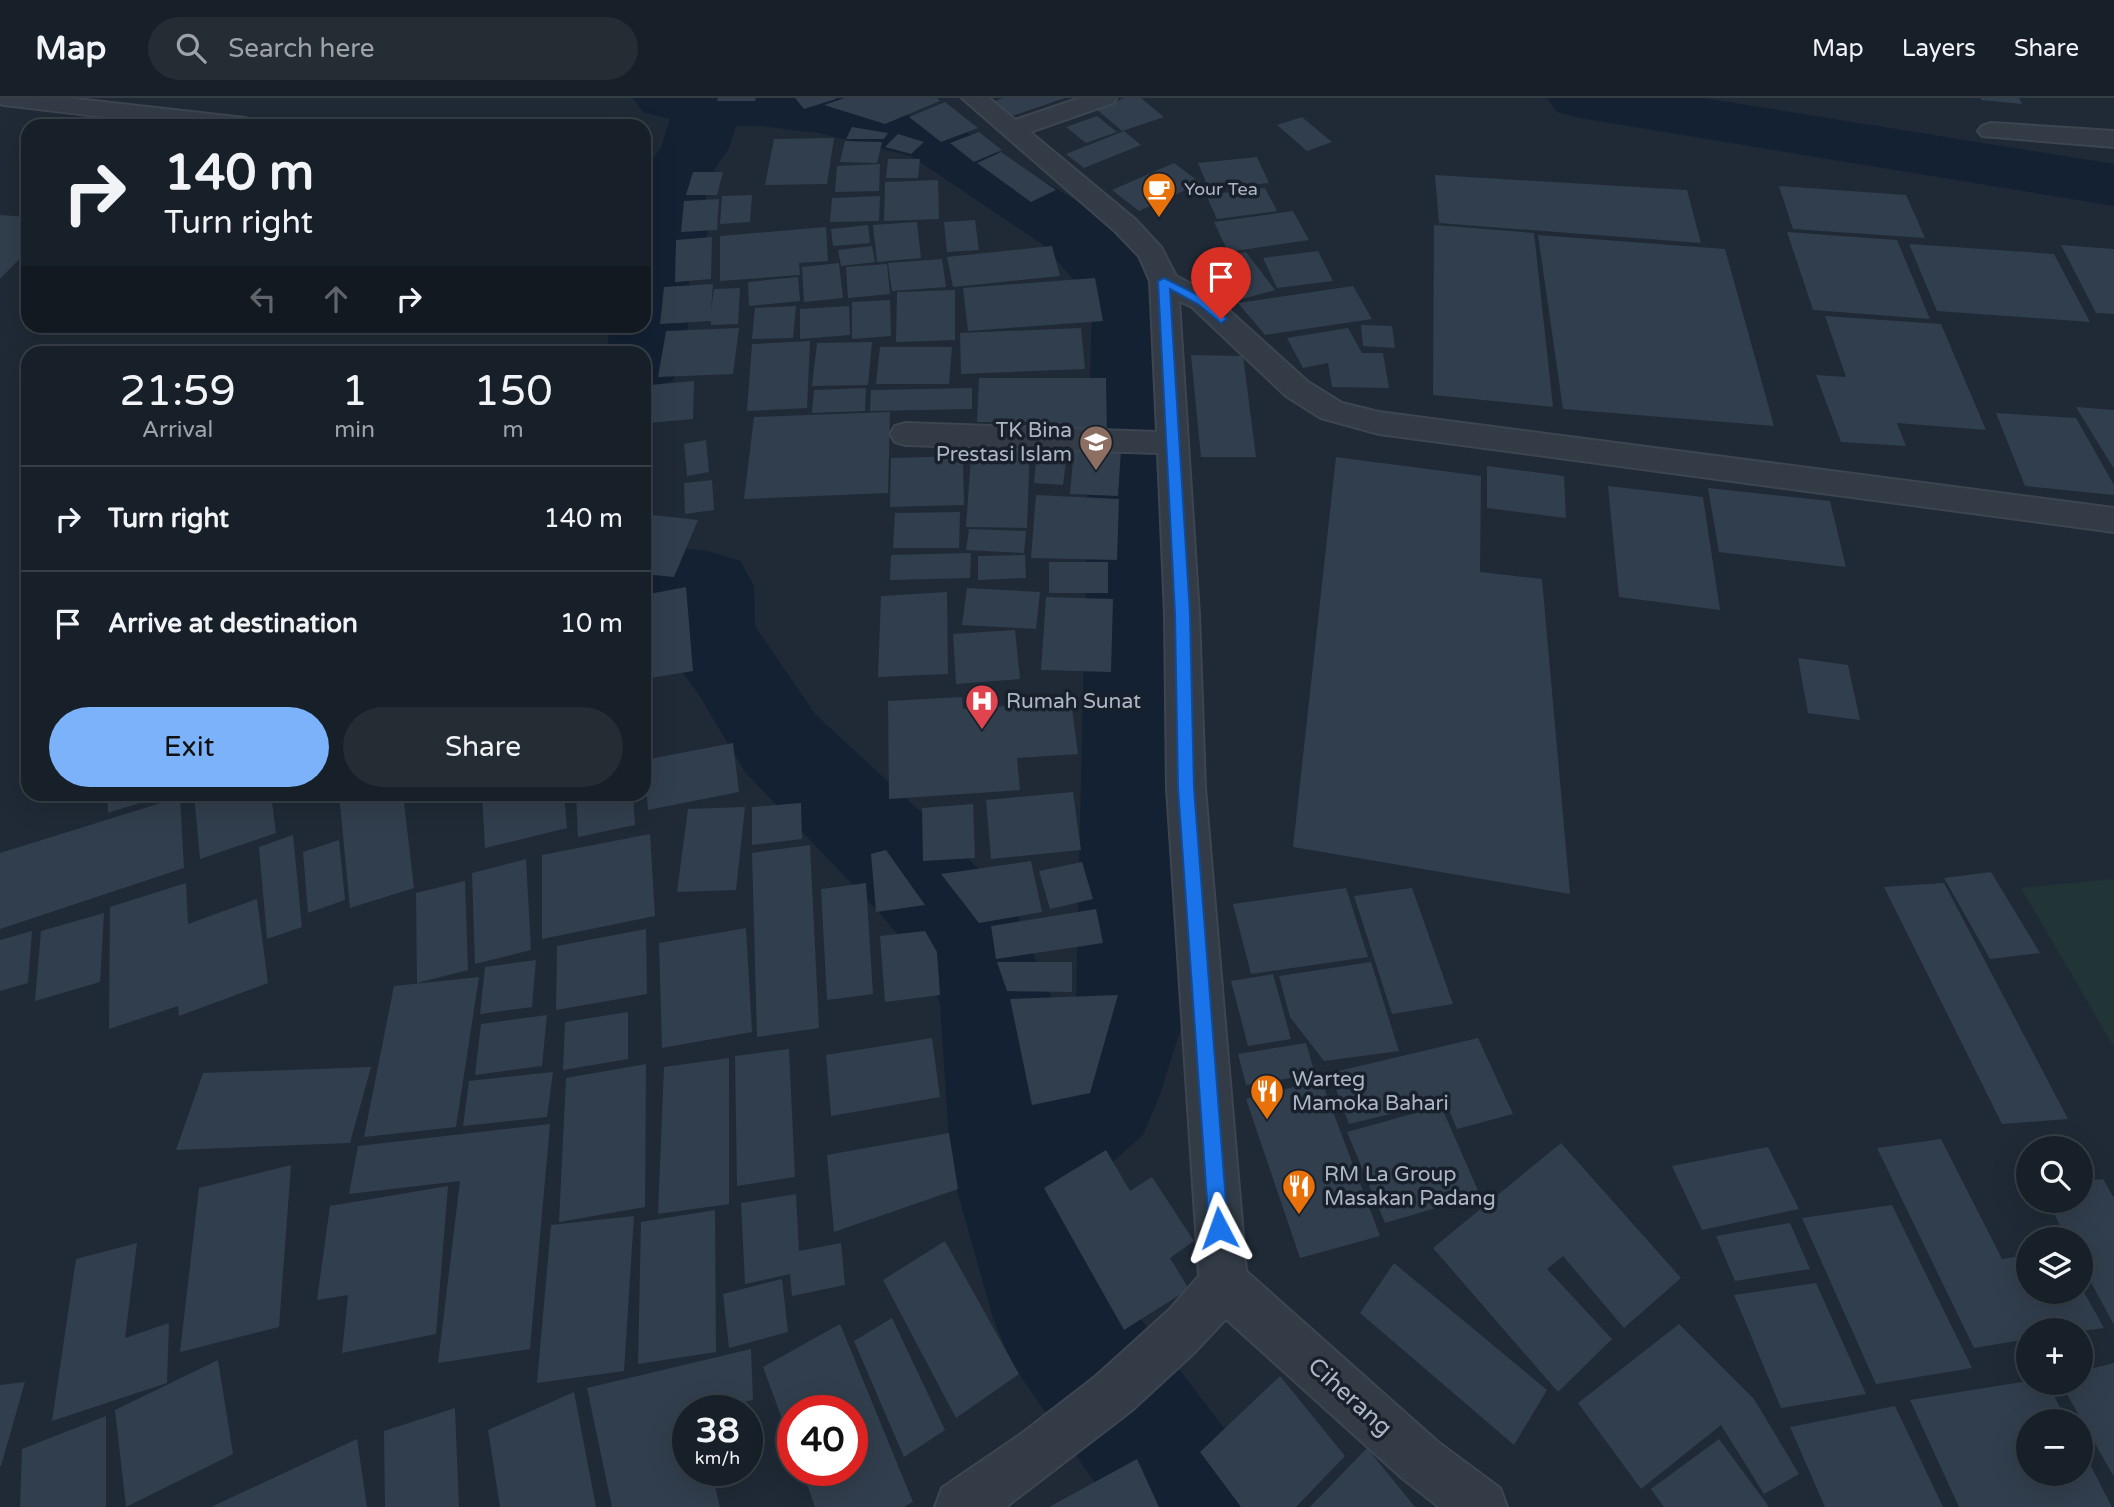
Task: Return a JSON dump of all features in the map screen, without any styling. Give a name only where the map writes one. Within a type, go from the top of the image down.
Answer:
[{"type":"street","points":[[4,98],[185,119]]},
{"type":"street","points":[[961,1507],[1052,1445],[1102,1405],[1208,1307],[1223,1283],[1186,788],[1182,615],[1162,443],[1164,281],[1152,253],[1126,226],[974,98]]},
{"type":"street","points":[[1014,129],[1104,98]]},
{"type":"street","points":[[1991,131],[2114,139]]},
{"type":"street","points":[[1164,281],[1202,301],[1297,389],[1332,411],[1379,424],[2114,520]]},
{"type":"street","points":[[906,434],[1162,443]]},
{"type":"street","name":"Ciherang","points":[[1223,1283],[1420,1460],[1481,1507]]},
{"type":"green space","points":[[2114,879],[2114,1047],[2021,888]]},
{"type":"building","points":[[718,98],[756,98],[755,101],[717,101]]},
{"type":"building","points":[[795,98],[836,98],[836,99],[804,109]]},
{"type":"building","points":[[845,98],[937,98],[940,101],[885,124],[824,105]]},
{"type":"building","points":[[1003,98],[1065,98],[1012,116],[995,101]]},
{"type":"building","points":[[1125,98],[1141,98],[1164,117],[1122,131],[1095,108]]},
{"type":"building","points":[[2019,98],[2022,104],[1981,100]]},
{"type":"building","points":[[945,102],[978,128],[941,142],[909,117]]},
{"type":"building","points":[[1097,116],[1117,132],[1086,143],[1066,127]]},
{"type":"building","points":[[1302,117],[1332,142],[1307,151],[1277,125]]},
{"type":"building","points":[[852,127],[888,133],[884,139],[846,139]]},
{"type":"building","points":[[1124,131],[1141,145],[1084,168],[1066,154]]},
{"type":"building","points":[[979,132],[1002,150],[974,162],[950,143]]},
{"type":"building","points":[[898,134],[924,142],[911,154],[885,147]]},
{"type":"building","points":[[834,138],[827,184],[765,185],[774,139]]},
{"type":"building","points":[[845,141],[882,142],[877,163],[840,162]]},
{"type":"building","points":[[1001,152],[1056,190],[1031,202],[977,163]]},
{"type":"building","points":[[1257,157],[1269,183],[1209,189],[1198,163]]},
{"type":"building","points":[[888,159],[920,159],[918,178],[886,178]]},
{"type":"building","points":[[1174,163],[1201,183],[1139,211],[1112,190]]},
{"type":"building","points":[[880,164],[879,191],[835,192],[837,166]]},
{"type":"building","points":[[693,172],[723,172],[717,195],[686,195]]},
{"type":"building","points":[[1435,175],[1687,190],[1701,243],[1439,223]]},
{"type":"building","points":[[938,180],[939,219],[884,221],[885,182]]},
{"type":"building","points":[[1779,186],[1906,195],[1925,238],[1793,229]]},
{"type":"building","points":[[1265,188],[1277,211],[1217,219],[1206,195]]},
{"type":"building","points":[[752,195],[750,222],[720,224],[722,196]]},
{"type":"building","points":[[880,196],[879,221],[830,222],[832,198]]},
{"type":"building","points":[[719,199],[717,230],[681,232],[684,201]]},
{"type":"building","points":[[1293,211],[1309,240],[1228,252],[1214,222]]},
{"type":"building","points":[[0,215],[21,216],[21,257],[0,279]]},
{"type":"building","points":[[975,220],[979,250],[947,252],[944,222]]},
{"type":"building","points":[[917,222],[921,258],[877,262],[873,225]]},
{"type":"building","points":[[868,225],[870,243],[833,246],[831,229]]},
{"type":"building","points":[[1434,225],[1534,233],[1553,407],[1433,395]]},
{"type":"building","points":[[826,227],[828,261],[799,263],[800,275],[720,281],[720,236]]},
{"type":"building","points":[[1787,232],[1897,240],[1930,319],[1813,310]]},
{"type":"building","points":[[1538,235],[1725,249],[1774,426],[1563,409]]},
{"type":"building","points":[[712,237],[711,279],[675,282],[676,240]]},
{"type":"building","points":[[1909,244],[2054,254],[2090,322],[1937,311]]},
{"type":"building","points":[[2061,245],[2114,249],[2114,314],[2096,313]]},
{"type":"building","points":[[872,246],[875,262],[841,266],[838,250]]},
{"type":"building","points":[[1052,246],[1060,276],[953,287],[947,257]]},
{"type":"building","points":[[1318,251],[1333,281],[1277,288],[1263,258]]},
{"type":"building","points":[[1246,252],[1275,290],[1228,303],[1195,260]]},
{"type":"building","points":[[942,259],[946,287],[892,291],[888,263]]},
{"type":"building","points":[[839,263],[843,298],[804,302],[802,267]]},
{"type":"building","points":[[887,264],[890,294],[848,298],[846,267]]},
{"type":"building","points":[[798,277],[800,301],[749,306],[748,282]]},
{"type":"building","points":[[1095,278],[1103,321],[968,331],[963,288]]},
{"type":"building","points":[[713,284],[711,311],[714,289],[740,288],[738,324],[711,325],[711,321],[660,324],[664,287]]},
{"type":"building","points":[[1353,286],[1372,319],[1265,335],[1238,303]]},
{"type":"building","points":[[955,290],[955,340],[896,342],[897,292]]},
{"type":"building","points":[[890,300],[891,336],[852,339],[852,302]]},
{"type":"building","points":[[796,306],[793,338],[752,339],[755,308]]},
{"type":"building","points":[[849,306],[850,335],[800,339],[800,309]]},
{"type":"building","points":[[1825,316],[1941,324],[1986,430],[1897,423],[1906,446],[1841,442],[1816,375],[1846,377]]},
{"type":"building","points":[[1361,325],[1392,326],[1395,348],[1363,346]]},
{"type":"building","points":[[739,328],[733,374],[658,377],[666,331]]},
{"type":"building","points":[[1081,328],[1085,369],[961,374],[960,333]]},
{"type":"building","points":[[1348,328],[1362,353],[1383,353],[1389,388],[1332,387],[1328,363],[1303,368],[1287,338]]},
{"type":"building","points":[[810,341],[807,408],[747,411],[752,344]]},
{"type":"building","points":[[872,342],[868,385],[812,386],[817,343]]},
{"type":"building","points":[[880,347],[952,347],[949,384],[876,384]]},
{"type":"building","points":[[1191,355],[1243,356],[1256,457],[1201,457]]},
{"type":"building","points":[[979,378],[1106,378],[1107,437],[1054,436],[1055,422],[977,422]]},
{"type":"building","points":[[694,381],[693,419],[651,423],[651,385]]},
{"type":"building","points":[[866,388],[865,411],[812,413],[814,390]]},
{"type":"building","points":[[972,388],[972,409],[870,411],[871,390]]},
{"type":"building","points":[[2076,407],[2114,410],[2114,469]]},
{"type":"building","points":[[890,412],[888,493],[744,499],[754,417]]},
{"type":"building","points":[[1996,413],[2076,418],[2114,485],[2114,495],[2025,486]]},
{"type":"building","points":[[706,440],[709,472],[687,476],[684,444]]},
{"type":"building","points":[[972,443],[1030,444],[1027,528],[966,527]]},
{"type":"building","name":"TK Bina Prestasi Islam","points":[[1074,448],[1121,450],[1118,496],[1070,494]]},
{"type":"building","points":[[1037,450],[1067,452],[1063,485],[1034,483]]},
{"type":"building","points":[[963,456],[964,505],[890,507],[891,458]]},
{"type":"building","points":[[1336,457],[1481,476],[1480,572],[1542,579],[1570,894],[1293,847]]},
{"type":"building","points":[[1487,466],[1564,476],[1566,518],[1487,508]]},
{"type":"building","points":[[712,480],[714,510],[685,514],[684,483]]},
{"type":"building","points":[[1608,486],[1703,497],[1720,610],[1619,597]]},
{"type":"building","points":[[1708,488],[1830,501],[1846,567],[1719,552]]},
{"type":"building","points":[[1036,495],[1119,499],[1117,560],[1031,558]]},
{"type":"building","points":[[960,512],[959,548],[893,548],[895,513]]},
{"type":"building","points":[[651,515],[698,520],[674,577],[651,575]]},
{"type":"building","points":[[969,529],[1026,531],[1024,553],[966,550]]},
{"type":"building","points":[[971,553],[970,578],[890,580],[891,555]]},
{"type":"building","points":[[1025,555],[1026,578],[978,580],[978,556]]},
{"type":"building","points":[[1049,562],[1108,562],[1108,593],[1049,593]]},
{"type":"building","points":[[686,587],[693,671],[651,678],[651,594]]},
{"type":"building","points":[[967,588],[1040,592],[1036,629],[962,625]]},
{"type":"building","points":[[947,592],[948,674],[878,677],[881,596]]},
{"type":"building","points":[[1046,597],[1113,599],[1111,672],[1041,670]]},
{"type":"building","points":[[1015,630],[1020,679],[956,684],[953,634]]},
{"type":"building","points":[[1798,658],[1848,665],[1860,720],[1808,713]]},
{"type":"building","name":"Rumah Sunat","points":[[962,697],[963,709],[1071,701],[1078,754],[1017,758],[1020,790],[889,799],[888,701]]},
{"type":"building","points":[[733,743],[739,792],[648,810],[647,801],[651,801],[651,759]]},
{"type":"building","points":[[1073,792],[1081,850],[991,859],[986,800]]},
{"type":"building","points":[[107,801],[146,801],[108,813]]},
{"type":"building","points":[[167,801],[180,801],[184,868],[0,929],[0,853]]},
{"type":"building","points":[[195,801],[272,801],[276,833],[200,859]]},
{"type":"building","points":[[340,801],[404,801],[414,888],[350,908]]},
{"type":"building","points":[[482,801],[565,801],[567,828],[485,848]]},
{"type":"building","points":[[576,801],[633,801],[635,825],[578,837]]},
{"type":"building","points":[[801,803],[802,839],[752,845],[752,807]]},
{"type":"building","points":[[973,804],[975,858],[923,861],[922,808]]},
{"type":"building","points":[[745,807],[736,890],[677,892],[688,809]]},
{"type":"building","points":[[650,834],[655,916],[542,939],[542,855]]},
{"type":"building","points":[[293,835],[302,927],[267,939],[259,847]]},
{"type":"building","points":[[339,840],[345,900],[308,913],[303,852]]},
{"type":"building","points":[[810,845],[819,1028],[757,1037],[752,853]]},
{"type":"building","points":[[886,850],[925,905],[876,912],[871,854]]},
{"type":"building","points":[[526,859],[531,950],[475,964],[472,873]]},
{"type":"building","points":[[1031,861],[1042,912],[979,923],[941,874]]},
{"type":"building","points":[[1082,862],[1093,899],[1050,909],[1039,871]]},
{"type":"building","points":[[1991,872],[2040,953],[1990,959],[1944,878]]},
{"type":"building","points":[[465,881],[468,970],[417,983],[416,893]]},
{"type":"building","points":[[186,883],[188,924],[257,899],[268,983],[179,1016],[178,1006],[109,1029],[110,907]]},
{"type":"building","points":[[866,883],[873,994],[827,1000],[821,889]]},
{"type":"building","points":[[1944,883],[2068,1119],[2002,1124],[1884,887]]},
{"type":"building","points":[[1346,888],[1368,957],[1251,974],[1233,904]]},
{"type":"building","points":[[1412,888],[1453,1004],[1392,1014],[1354,896]]},
{"type":"building","points":[[1096,909],[1103,943],[996,959],[991,926]]},
{"type":"building","points":[[104,913],[100,982],[35,1001],[41,931]]},
{"type":"building","points":[[746,928],[752,1032],[662,1048],[659,943]]},
{"type":"building","points":[[646,929],[647,994],[556,1010],[557,946]]},
{"type":"building","points":[[32,931],[28,983],[0,991],[0,940]]},
{"type":"building","points":[[925,931],[937,952],[940,995],[885,1002],[880,936]]},
{"type":"building","points":[[536,960],[532,1007],[480,1014],[485,967]]},
{"type":"building","points":[[997,962],[1072,962],[1072,992],[1007,991]]},
{"type":"building","points":[[1371,962],[1399,1051],[1324,1061],[1290,1017],[1279,976]]},
{"type":"building","points":[[1273,974],[1291,1039],[1248,1046],[1231,981]]},
{"type":"building","points":[[479,977],[456,1127],[364,1137],[394,986]]},
{"type":"building","points":[[1118,995],[1090,1093],[1032,1105],[1010,999]]},
{"type":"building","points":[[628,1012],[628,1059],[563,1070],[565,1022]]},
{"type":"building","points":[[547,1015],[542,1066],[475,1075],[481,1024]]},
{"type":"building","points":[[932,1038],[940,1097],[831,1116],[826,1055]]},
{"type":"building","points":[[1478,1038],[1513,1114],[1457,1129],[1445,1101],[1349,1124],[1330,1073]]},
{"type":"building","points":[[1306,1043],[1315,1074],[1246,1085],[1238,1054]]},
{"type":"building","points":[[789,1049],[795,1177],[737,1186],[735,1056]]},
{"type":"building","points":[[729,1058],[729,1204],[658,1214],[664,1067]]},
{"type":"building","points":[[646,1064],[645,1207],[559,1222],[566,1078]]},
{"type":"building","points":[[371,1067],[350,1143],[176,1150],[203,1073]]},
{"type":"building","points":[[553,1072],[547,1117],[463,1126],[469,1081]]},
{"type":"building","points":[[1321,1080],[1380,1236],[1300,1258],[1246,1099]]},
{"type":"building","points":[[1441,1106],[1480,1195],[1385,1223],[1347,1132]]},
{"type":"building","points":[[550,1124],[530,1349],[438,1363],[460,1181],[349,1194],[358,1146]]},
{"type":"building","points":[[949,1133],[958,1189],[834,1232],[827,1155]]},
{"type":"building","points":[[1941,1139],[2002,1259],[2016,1257],[2016,1304],[2091,1304],[2104,1328],[2093,1329],[2093,1318],[2016,1318],[2016,1341],[1974,1348],[1877,1148]]},
{"type":"building","points":[[1561,1143],[1681,1278],[1624,1328],[1563,1256],[1547,1269],[1612,1339],[1558,1392],[1433,1248]]},
{"type":"building","points":[[1768,1147],[1799,1209],[1702,1230],[1672,1166]]},
{"type":"building","points":[[1106,1150],[1130,1191],[1152,1177],[1194,1241],[1170,1258],[1189,1289],[1124,1330],[1044,1188]]},
{"type":"building","points":[[291,1165],[279,1327],[180,1352],[199,1188]]},
{"type":"building","points":[[2103,1179],[2114,1198],[2114,1325],[2093,1286],[2093,1227],[2061,1227],[2054,1213],[2093,1213],[2093,1180]]},
{"type":"building","points":[[448,1186],[436,1334],[342,1353],[348,1295],[317,1300],[330,1206]]},
{"type":"building","points":[[796,1194],[799,1251],[841,1243],[845,1285],[792,1296],[790,1274],[745,1284],[741,1203]]},
{"type":"building","points":[[1892,1205],[1972,1368],[1876,1384],[1802,1218]]},
{"type":"building","points":[[715,1210],[716,1352],[638,1364],[641,1222]]},
{"type":"building","points":[[634,1216],[624,1371],[537,1383],[551,1225]]},
{"type":"building","points":[[1790,1223],[1810,1269],[1735,1281],[1716,1236]]},
{"type":"building","points":[[945,1241],[1019,1374],[956,1418],[883,1280]]},
{"type":"building","points":[[137,1243],[125,1338],[169,1323],[167,1383],[52,1421],[76,1259]]},
{"type":"building","points":[[1394,1263],[1547,1390],[1514,1445],[1360,1313]]},
{"type":"building","points":[[782,1279],[788,1332],[729,1348],[723,1294]]},
{"type":"building","points":[[1816,1283],[1866,1394],[1781,1408],[1734,1295]]},
{"type":"building","points":[[892,1318],[945,1430],[904,1457],[854,1341]]},
{"type":"building","points":[[840,1324],[913,1502],[904,1507],[815,1507],[808,1486],[868,1486],[868,1395],[777,1395],[777,1405],[763,1367]]},
{"type":"building","points":[[1679,1324],[1754,1399],[1799,1474],[1764,1494],[1721,1425],[1641,1489],[1578,1403]]},
{"type":"building","points":[[751,1349],[753,1395],[672,1395],[672,1486],[715,1486],[720,1507],[612,1507],[587,1388]]},
{"type":"building","points":[[218,1360],[233,1454],[126,1507],[115,1410]]},
{"type":"building","points":[[2114,1363],[2114,1477],[2093,1440],[2093,1409],[2075,1409],[2067,1395],[2093,1395],[2093,1368]]},
{"type":"building","points":[[1280,1376],[1345,1456],[1296,1507],[1241,1507],[1200,1452]]},
{"type":"building","points":[[25,1382],[1,1466],[0,1466],[0,1385]]},
{"type":"building","points":[[2016,1383],[2016,1395],[2054,1395],[2061,1409],[2016,1409],[2016,1486],[2093,1486],[2093,1470],[2112,1507],[1959,1507],[1910,1400]]},
{"type":"building","points":[[574,1392],[596,1507],[500,1507],[488,1430]]},
{"type":"building","points":[[1895,1406],[1943,1507],[1825,1507],[1790,1427]]},
{"type":"building","points":[[455,1408],[459,1507],[385,1507],[384,1431]]},
{"type":"building","points":[[106,1416],[106,1507],[20,1507],[22,1449]]},
{"type":"building","points":[[357,1439],[367,1507],[211,1507]]},
{"type":"building","points":[[1719,1439],[1769,1507],[1664,1507],[1651,1489]]},
{"type":"building","points":[[1367,1448],[1415,1507],[1310,1507]]},
{"type":"building","points":[[1137,1459],[1159,1507],[1049,1507]]},
{"type":"waterway","points":[[666,98],[704,107]]},
{"type":"waterway","points":[[1580,98],[2114,185]]},
{"type":"waterway","points":[[704,107],[760,106],[819,113],[935,142],[1068,228],[1130,296],[1133,1000],[1101,1094],[1012,1169]]},
{"type":"waterway","points":[[651,279],[672,233],[670,182],[699,140],[704,107]]},
{"type":"waterway","points":[[651,279],[651,315]]},
{"type":"waterway","points":[[646,346],[648,333]]},
{"type":"waterway","points":[[651,580],[708,586],[708,636],[733,668],[780,743],[913,874],[975,943],[997,1004],[1012,1169]]},
{"type":"waterway","points":[[1012,1169],[1058,1318],[1196,1507]]},
{"type":"place","name":"Your Tea","points":[[1159,219]]},
{"type":"place","name":"TK Bina Prestasi Islam","points":[[1096,472]]},
{"type":"place","name":"Rumah Sunat","points":[[982,731]]},
{"type":"place","name":"Warteg Mamoka Bahari","points":[[1267,1121]]},
{"type":"place","name":"RM La Group Masakan Padang","points":[[1299,1216]]},
{"type":"route","points":[[1219,1228],[1186,788],[1182,615],[1164,281],[1202,301],[1221,319]]}]
